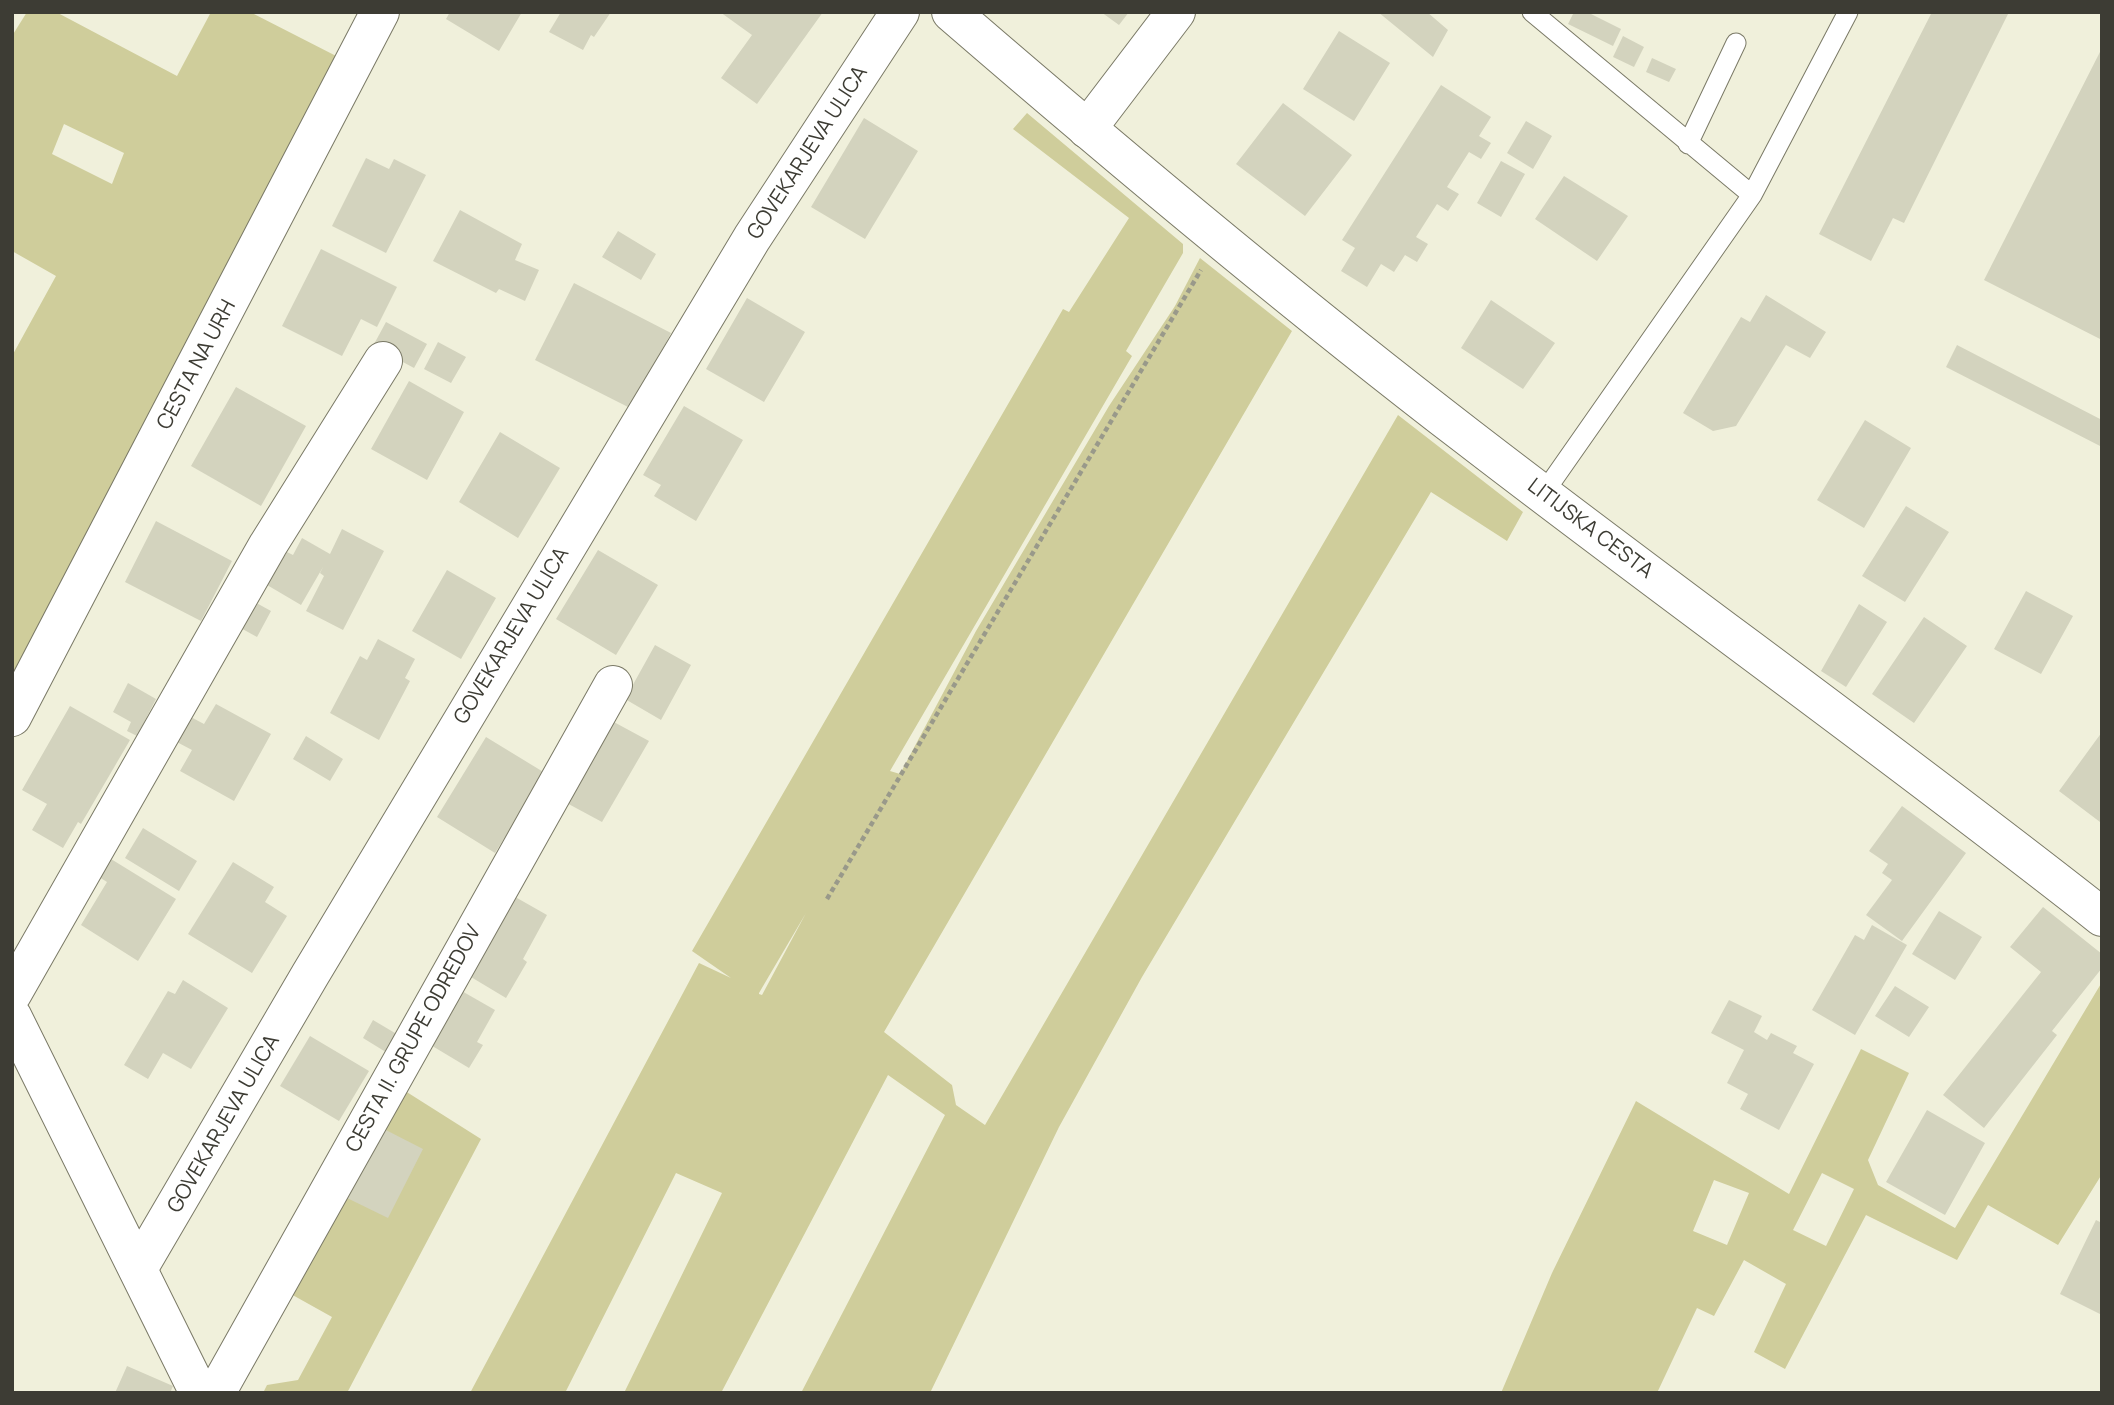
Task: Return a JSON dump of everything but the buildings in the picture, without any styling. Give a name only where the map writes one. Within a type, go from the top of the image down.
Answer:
[{"type":"street","name":"CESTA NA URH","points":[[12,717],[380,12]]},
{"type":"street","name":"GOVEKARJEVA ULICA","points":[[138,1269],[310,975],[752,238],[900,12]]},
{"type":"street","name":"LITIJSKA CESTA","points":[[951,12],[1219,240],[1543,494],[1883,748],[2102,917]]},
{"type":"street","points":[[1087,129],[1177,12]]},
{"type":"street","points":[[12,994],[268,545],[383,361]]},
{"type":"street","name":"CESTA II. GRUPE ODREDOV","points":[[216,1393],[613,685]]},
{"type":"street","points":[[12,1016],[199,1393]]},
{"type":"lane","points":[[1532,12],[1752,195]]},
{"type":"lane","points":[[1543,494],[1752,195],[1848,12]]},
{"type":"lane","points":[[1688,144],[1736,43]]},
{"type":"path","points":[[827,899],[1219,240]]},
{"type":"shaded area","points":[[27,12],[56,12],[177,76],[211,12],[250,12],[342,59],[12,697],[12,356],[56,276],[12,251],[12,36]],"holes":[[[64,124],[124,153],[112,184],[52,154]]]},
{"type":"shaded area","points":[[1027,113],[1183,244],[1183,253],[1126,351],[1132,356],[890,771],[900,774],[976,631],[1109,406],[1175,306],[1200,258],[1292,331],[884,1032],[952,1085],[956,1105],[985,1125],[1398,415],[1523,512],[1507,541],[1431,492],[1142,977],[1059,1127],[930,1393],[801,1393],[945,1115],[888,1075],[721,1393],[624,1393],[722,1193],[676,1173],[565,1393],[470,1393],[699,963],[731,978],[692,951],[1063,309],[1069,312],[1129,218],[1013,129]],"holes":[[[806,913],[762,995],[759,993]]]},
{"type":"shaded area","points":[[2102,982],[2102,1174],[2058,1245],[1988,1205],[1957,1260],[1866,1215],[1785,1369],[1754,1352],[1786,1284],[1744,1260],[1714,1316],[1697,1308],[1657,1393],[1501,1393],[1552,1273],[1636,1101],[1789,1194],[1861,1049],[1909,1073],[1868,1160],[1878,1185],[1955,1228]],"holes":[[[1822,1173],[1854,1189],[1826,1246],[1793,1230]],[[1714,1180],[1749,1193],[1727,1245],[1693,1231]]]},
{"type":"shaded area","points":[[402,1089],[481,1139],[347,1393],[263,1393],[267,1385],[298,1380],[332,1317],[289,1293]]}]
